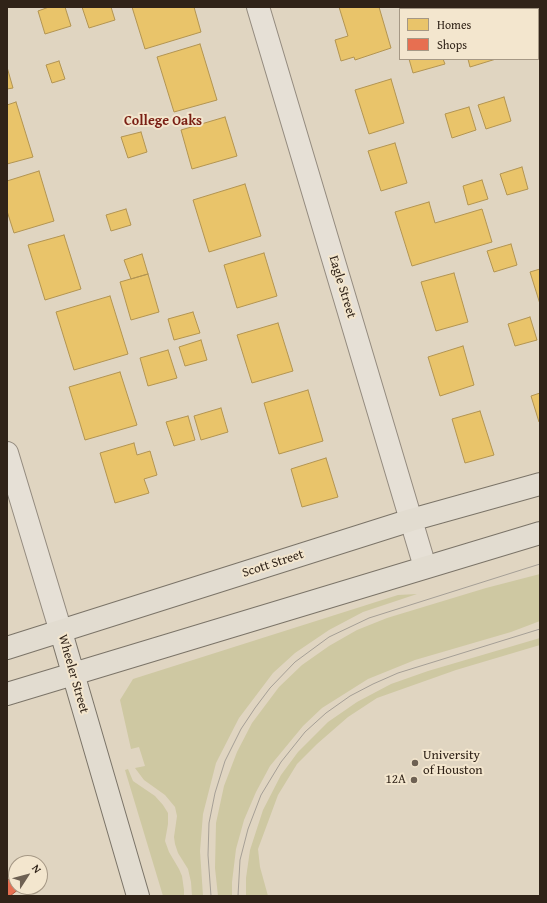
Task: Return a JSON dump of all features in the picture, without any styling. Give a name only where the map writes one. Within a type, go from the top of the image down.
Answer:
[{"type":"main road","name":"Scott Street","points":[[7,648],[411,520],[540,484]]},
{"type":"main road","points":[[7,694],[540,533]]},
{"type":"main road","name":"Wheeler Street","points":[[61,632],[138,896]]},
{"type":"street","name":"Eagle Street","points":[[258,7],[425,567]]},
{"type":"street","name":"Wheeler Street","points":[[7,453],[61,632]]},
{"type":"shaded area","points":[[540,574],[540,621],[511,632],[415,660],[368,679],[322,708],[303,726],[270,766],[256,792],[244,820],[236,849],[232,896],[218,896],[215,868],[216,823],[224,786],[237,752],[252,723],[279,687],[302,665],[329,646],[357,630],[387,618],[486,588]]},
{"type":"shaded area","points":[[417,594],[363,612],[329,630],[295,653],[273,673],[239,718],[216,763],[203,814],[200,851],[203,896],[192,896],[188,869],[178,853],[175,844],[174,837],[177,816],[175,807],[165,795],[144,780],[135,768],[145,766],[139,747],[131,749],[120,700],[133,679],[398,595]]},
{"type":"shaded area","points":[[540,638],[540,645],[456,670],[377,698],[348,717],[317,744],[297,764],[278,795],[258,849],[260,867],[268,896],[246,896],[246,878],[250,850],[263,810],[281,775],[298,752],[328,722],[357,702],[391,684],[428,671]]},
{"type":"shaded area","points":[[128,769],[133,781],[155,796],[168,813],[165,841],[169,852],[182,876],[184,896],[163,896],[125,770]]},
{"type":"building: Homes","points":[[49,7],[65,7],[71,26],[45,34],[38,11]]},
{"type":"building: Homes","points":[[82,7],[111,7],[115,20],[89,28]]},
{"type":"building: Homes","points":[[132,7],[194,7],[201,32],[145,49]]},
{"type":"building: Homes","points":[[339,7],[379,7],[391,48],[355,60],[354,57],[341,61],[335,40],[348,36]]},
{"type":"building: Homes","points":[[200,44],[217,100],[174,112],[157,57]]},
{"type":"building: Homes","points":[[409,60],[443,60],[445,64],[413,73]]},
{"type":"building: Homes","points":[[468,60],[493,60],[470,67]]},
{"type":"building: Homes","points":[[59,61],[65,79],[52,83],[46,65]]},
{"type":"building: Homes","points":[[7,67],[13,88],[7,89]]},
{"type":"building: Homes","points":[[391,79],[404,123],[369,134],[355,90]]},
{"type":"building: Homes","points":[[504,97],[511,121],[486,129],[478,105]]},
{"type":"building: Homes","points":[[16,102],[33,157],[7,164],[7,105]]},
{"type":"building: Homes","points":[[469,107],[476,130],[452,138],[445,114]]},
{"type":"building: Homes","points":[[225,117],[237,156],[192,169],[181,130]]},
{"type":"building: Homes","points":[[141,132],[147,152],[128,158],[121,137]]},
{"type":"building: Homes","points":[[395,143],[407,183],[381,191],[368,151]]},
{"type":"building: Homes","points":[[522,167],[528,189],[507,195],[500,174]]},
{"type":"building: Homes","points":[[39,171],[54,221],[14,233],[7,211],[7,181]]},
{"type":"building: Homes","points":[[482,180],[488,199],[468,205],[463,186]]},
{"type":"building: Homes","points":[[245,184],[261,236],[209,252],[193,200]]},
{"type":"building: Homes","points":[[429,202],[435,223],[482,209],[492,242],[412,266],[395,212]]},
{"type":"building: Homes","points":[[126,209],[131,225],[111,231],[106,215]]},
{"type":"building: Homes","points":[[64,235],[81,289],[45,300],[28,245]]},
{"type":"building: Homes","points":[[511,244],[517,265],[494,272],[487,251]]},
{"type":"building: Homes","points":[[264,253],[277,296],[237,308],[224,265]]},
{"type":"building: Homes","points":[[142,254],[148,274],[131,279],[124,260]]},
{"type":"building: Homes","points":[[540,269],[540,304],[530,272]]},
{"type":"building: Homes","points":[[454,273],[468,322],[436,331],[421,282]]},
{"type":"building: Homes","points":[[148,274],[159,312],[131,320],[120,282]]},
{"type":"building: Homes","points":[[110,296],[128,354],[74,370],[56,312]]},
{"type":"building: Homes","points":[[193,312],[200,333],[174,340],[168,319]]},
{"type":"building: Homes","points":[[530,317],[537,340],[515,346],[508,324]]},
{"type":"building: Homes","points":[[278,323],[293,371],[252,383],[237,335]]},
{"type":"building: Homes","points":[[201,340],[207,360],[185,366],[179,347]]},
{"type":"building: Homes","points":[[463,346],[474,385],[440,396],[428,357]]},
{"type":"building: Homes","points":[[168,350],[177,378],[148,386],[140,358]]},
{"type":"building: Homes","points":[[120,372],[137,425],[85,440],[69,387]]},
{"type":"building: Homes","points":[[308,390],[323,441],[279,454],[264,403]]},
{"type":"building: Homes","points":[[540,393],[540,421],[539,422],[531,396]]},
{"type":"building: Homes","points":[[221,408],[228,432],[201,440],[194,416]]},
{"type":"building: Homes","points":[[480,411],[494,455],[465,463],[452,419]]},
{"type":"building: Homes","points":[[188,416],[195,440],[174,446],[166,422]]},
{"type":"building: Homes","points":[[134,443],[137,455],[150,451],[157,475],[144,479],[149,493],[115,503],[100,453]]},
{"type":"building: Homes","points":[[326,458],[338,497],[302,507],[291,469]]},
{"type":"building: Shops","points":[[7,878],[8,895],[11,895],[7,896]]},
{"type":"tram line","points":[[211,896],[208,855],[209,823],[215,793],[225,761],[241,729],[255,708],[270,688],[295,662],[329,637],[369,618],[540,564]]},
{"type":"tram line","points":[[238,896],[240,860],[248,829],[261,795],[281,762],[305,732],[326,713],[350,696],[398,673],[540,629]]},
{"type":"place","name":"University of Houston","points":[[415,763]]},
{"type":"place","name":"12A","points":[[414,780]]},
{"type":"district","name":"College Oaks","points":[[163,121]]}]
